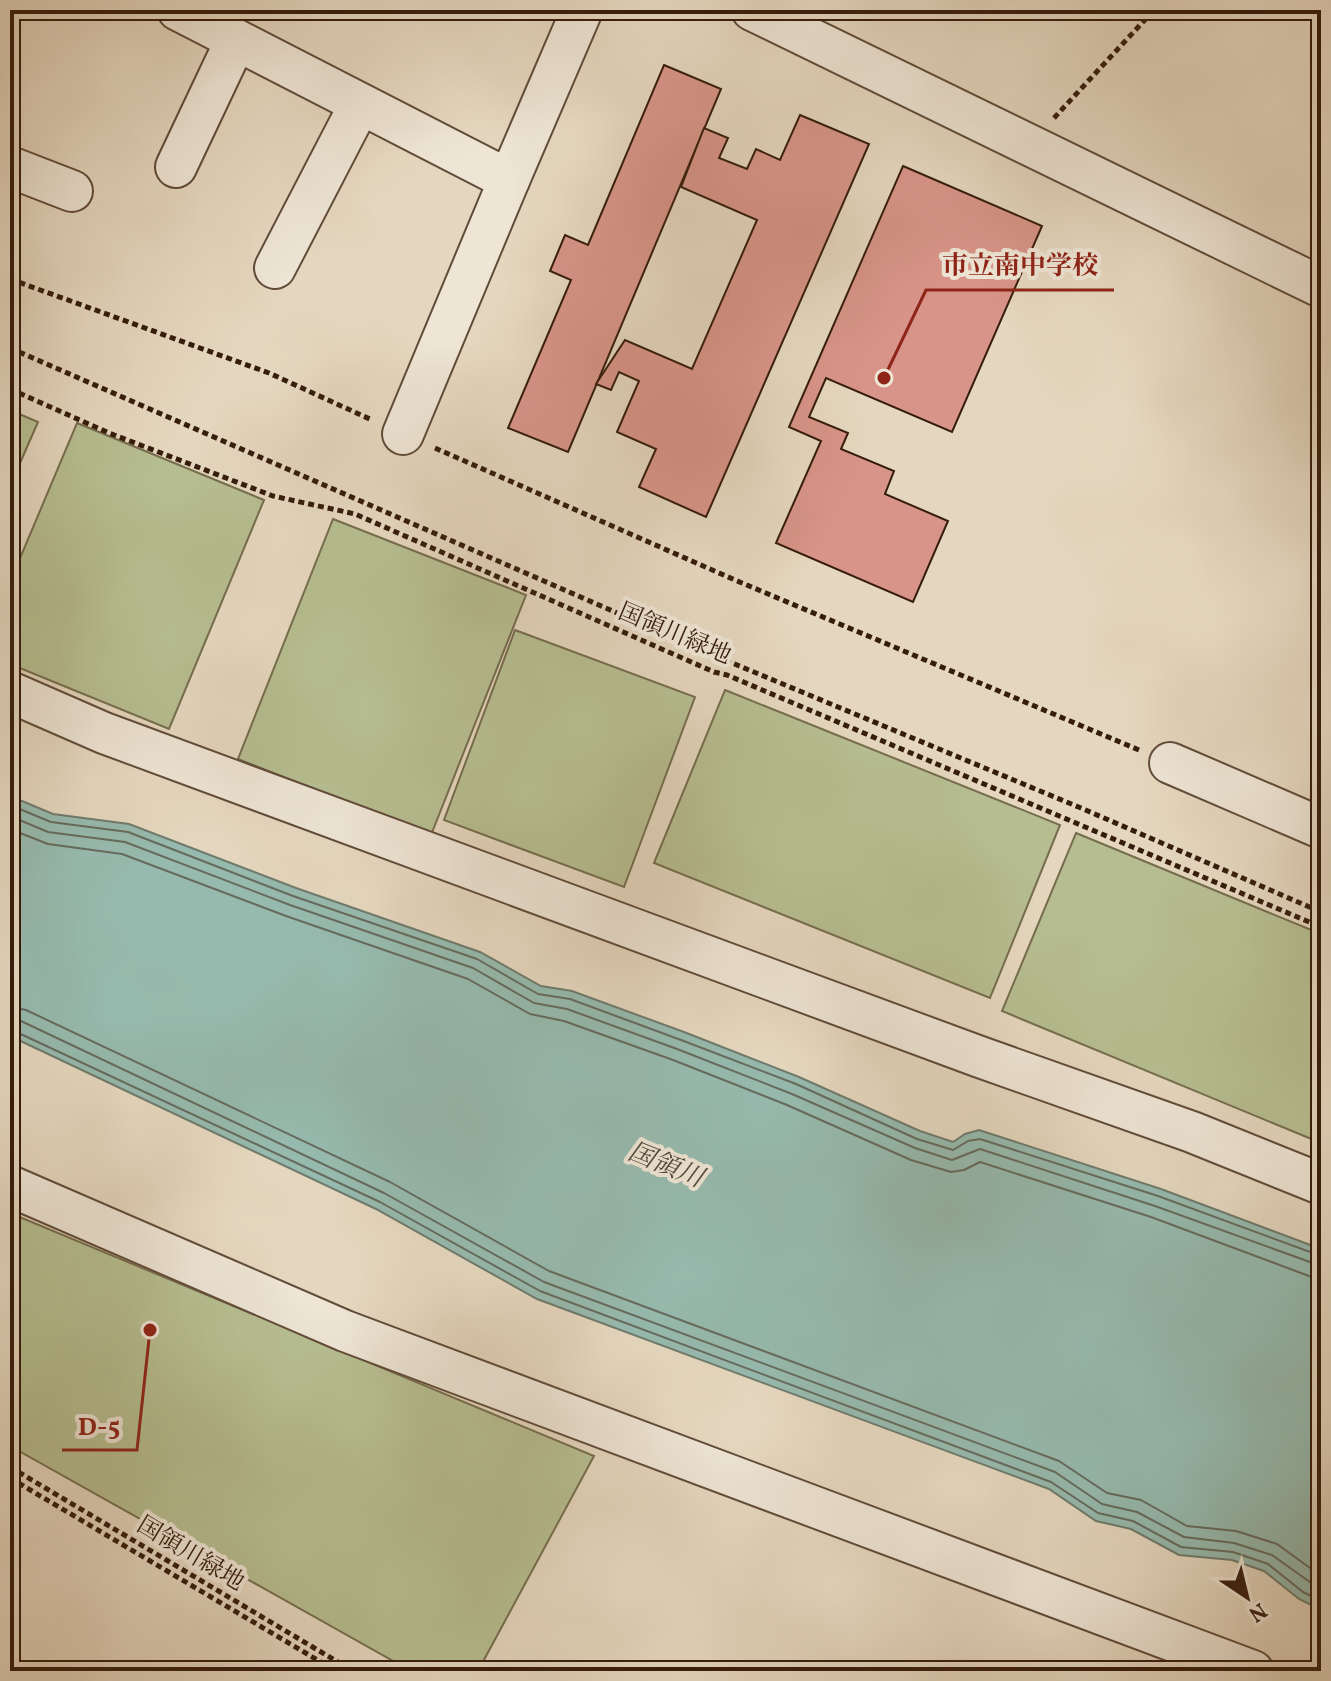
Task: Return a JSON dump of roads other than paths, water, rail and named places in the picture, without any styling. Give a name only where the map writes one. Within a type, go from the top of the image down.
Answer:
[{"type":"street","points":[[178,10],[509,180]]},
{"type":"street","points":[[403,434],[582,10]]},
{"type":"street","points":[[752,10],[1321,287]]},
{"type":"street","points":[[176,167],[236,40]]},
{"type":"street","points":[[275,268],[360,104]]},
{"type":"street","points":[[10,167],[72,191]]},
{"type":"street","points":[[10,692],[104,733],[980,1057],[1192,1132],[1321,1184]]},
{"type":"street","points":[[1170,763],[1321,828]]},
{"type":"street","points":[[10,1186],[345,1331],[1253,1671]]},
{"type":"water","name":"国領川","points":[[10,796],[53,814],[129,824],[296,888],[480,952],[541,986],[572,991],[684,1032],[799,1077],[920,1131],[953,1142],[979,1130],[1161,1189],[1321,1249],[1321,1610],[1299,1599],[1264,1571],[1232,1560],[1179,1555],[1131,1529],[1096,1521],[1049,1489],[537,1299],[376,1209],[10,1036]]},
{"type":"place","name":"市立南中学校","points":[[884,378]]},
{"type":"place","name":"D-5","points":[[150,1330]]}]
